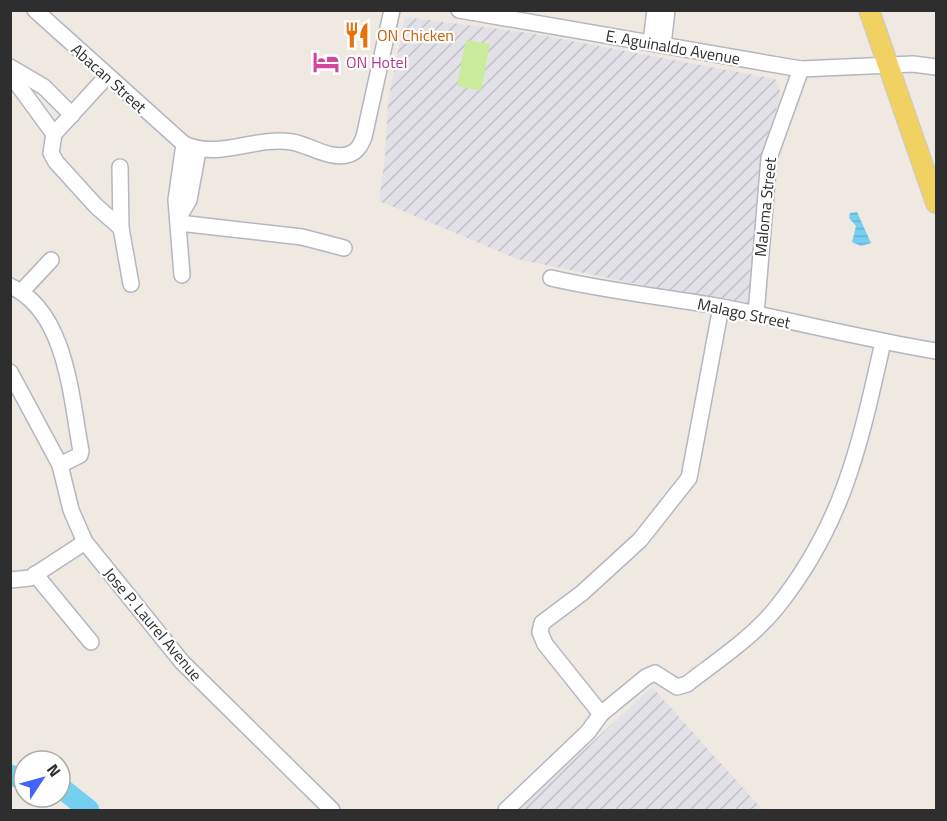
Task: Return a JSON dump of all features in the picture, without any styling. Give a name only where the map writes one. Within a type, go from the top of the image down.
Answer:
[{"type":"main road","points":[[868,10],[936,203]]},
{"type":"street","name":"Abacan Street","points":[[35,10],[184,144],[198,151],[232,150],[258,143],[292,142],[335,156],[350,154],[360,146],[364,137],[392,10]]},
{"type":"street","name":"E. Aguinaldo Avenue","points":[[459,10],[801,69],[913,64],[936,67]]},
{"type":"street","points":[[655,10],[657,44]]},
{"type":"street","points":[[657,44],[667,10]]},
{"type":"street","points":[[10,67],[44,87],[72,115]]},
{"type":"street","name":"Maloma Street","points":[[756,314],[769,158],[801,69]]},
{"type":"street","points":[[10,74],[54,134]]},
{"type":"street","points":[[107,76],[54,134],[51,153],[56,162],[96,206],[121,228]]},
{"type":"street","points":[[183,275],[176,200],[184,144]]},
{"type":"street","points":[[179,220],[189,200],[198,151]]},
{"type":"street","points":[[120,167],[121,228],[131,284]]},
{"type":"street","points":[[179,220],[302,237],[344,248]]},
{"type":"street","points":[[51,260],[16,289],[46,318],[59,345],[71,383],[81,451],[80,455],[60,465]]},
{"type":"street","name":"Malago Street","points":[[551,278],[586,286],[721,307],[882,342],[936,351]]},
{"type":"street","points":[[601,714],[545,644],[540,632],[542,623],[582,593],[640,540],[689,478],[721,307]]},
{"type":"street","points":[[506,810],[588,732],[601,714],[646,677],[655,673],[677,687],[687,684],[739,644],[776,608],[813,555],[840,502],[859,451],[882,342]]},
{"type":"street","name":"Jose P. Laurel Avenue","points":[[10,372],[60,465],[71,510],[85,542],[182,662],[332,810]]},
{"type":"street","points":[[14,580],[35,574],[85,542]]},
{"type":"street","points":[[35,574],[91,642]]},
{"type":"shaded area","points":[[405,17],[529,33],[775,79],[780,89],[779,101],[769,131],[759,178],[752,291],[748,304],[743,306],[517,259],[379,201],[385,157],[388,100]]},
{"type":"shaded area","points":[[652,687],[763,810],[519,810]]},
{"type":"green space","points":[[466,40],[490,44],[481,91],[457,86]]},
{"type":"water","points":[[857,212],[871,243],[861,246],[852,242],[856,226],[849,218],[850,213]]},
{"type":"waterway","points":[[72,797],[89,810]]},
{"type":"place","name":"ON Chicken","points":[[357,35]]},
{"type":"place","name":"ON Hotel","points":[[326,62]]}]
